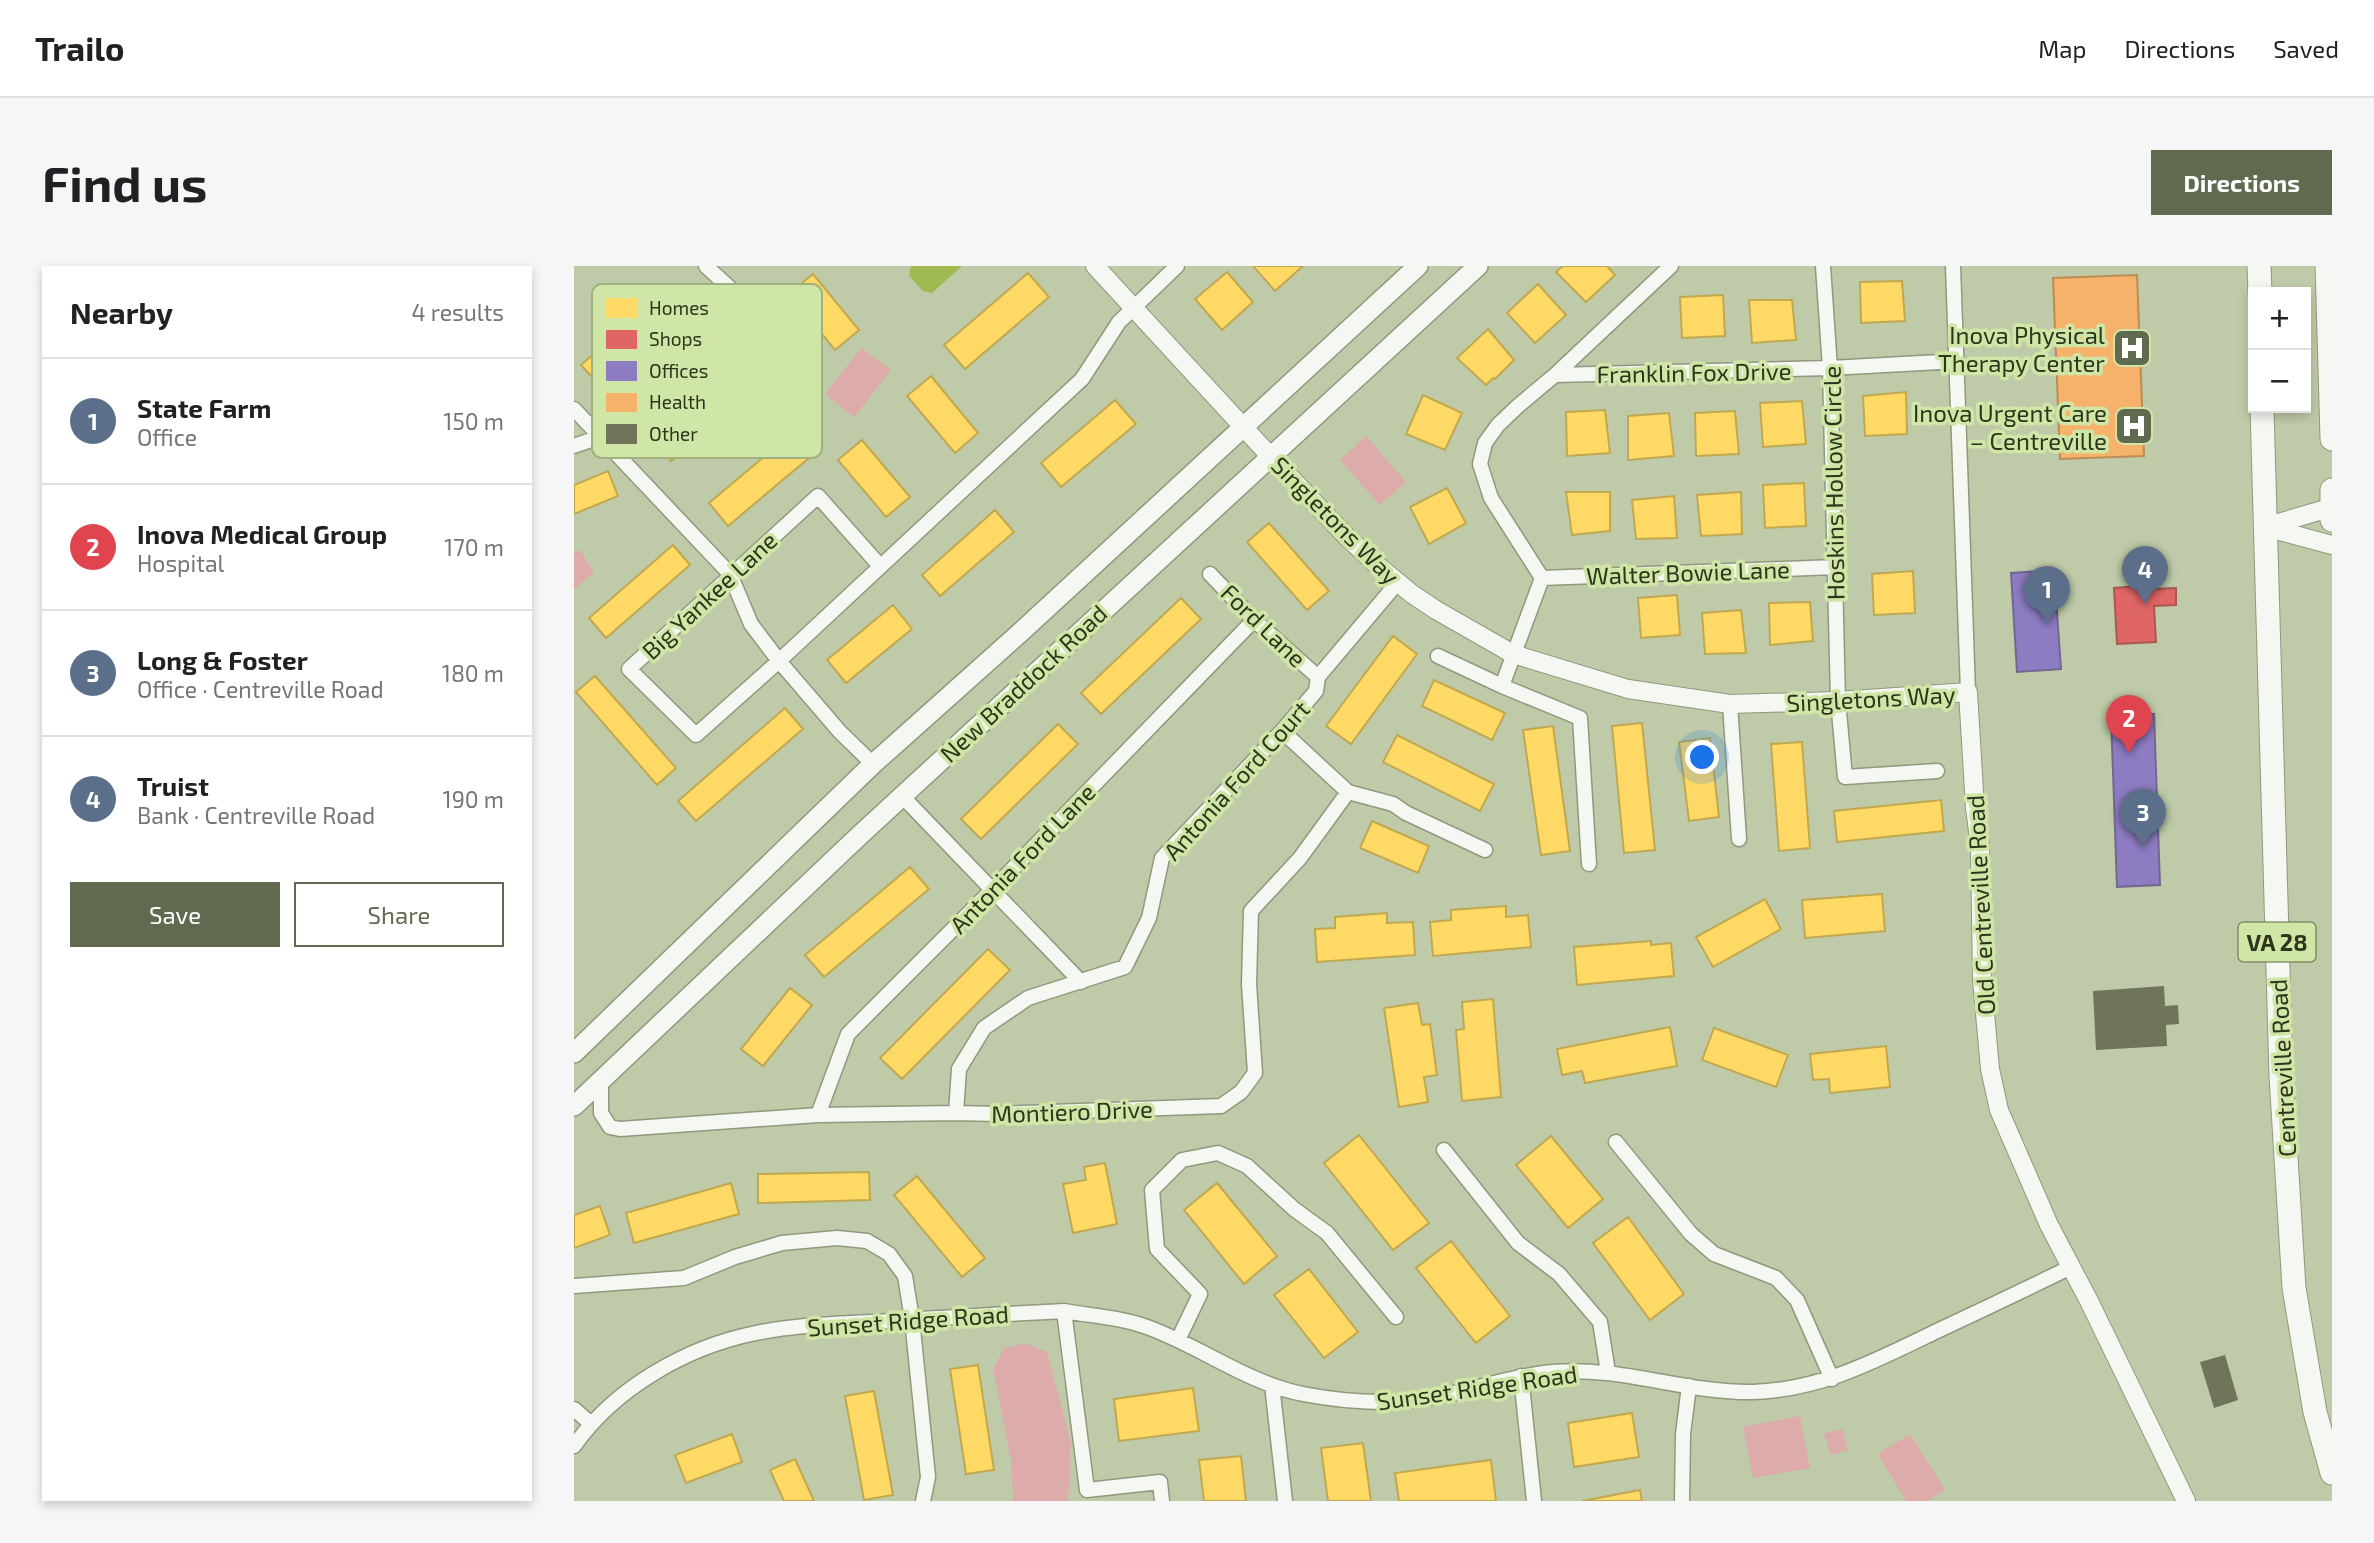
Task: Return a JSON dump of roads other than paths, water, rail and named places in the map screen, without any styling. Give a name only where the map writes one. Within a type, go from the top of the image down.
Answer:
[{"type":"highway","points":[[2259,266],[2260,287]]},
{"type":"highway","points":[[2327,266],[2332,439]]},
{"type":"highway","name":"Centreville Road","points":[[2262,413],[2281,1076],[2294,1288],[2315,1412],[2332,1473]]},
{"type":"highway","points":[[2332,491],[2332,520]]},
{"type":"main road","name":"New Braddock Road","points":[[574,1053],[873,764],[1022,631],[1418,266]]},
{"type":"main road","name":"New Braddock Road","points":[[575,1103],[902,796],[1478,266]]},
{"type":"street","points":[[706,266],[725,284]]},
{"type":"street","name":"Singletons Way","points":[[1095,266],[1347,537],[1398,582],[1436,610],[1513,654],[1628,689],[1730,704],[1838,701],[1968,692]]},
{"type":"street","name":"Big Yankee Lane","points":[[880,566],[818,496],[629,669],[695,735],[779,662],[1082,379],[1119,322],[1177,266]]},
{"type":"street","points":[[1502,686],[1542,578],[1491,498],[1480,464],[1485,443],[1498,425],[1671,266]]},
{"type":"street","name":"Hoskins Hollow Circle","points":[[1823,266],[1830,368],[1838,701],[1845,777],[1937,771]]},
{"type":"street","name":"Old Centreville Road","points":[[1953,266],[1968,692],[1980,846],[1982,980],[1990,1069],[2004,1125],[2049,1225],[2186,1501]]},
{"type":"street","name":"Franklin Fox Drive","points":[[1555,375],[1830,368],[1958,361]]},
{"type":"street","points":[[574,409],[592,428]]},
{"type":"street","points":[[574,446],[592,440]]},
{"type":"street","points":[[620,458],[730,574],[751,624],[779,662],[840,732],[873,764]]},
{"type":"street","points":[[2265,527],[2332,507]]},
{"type":"street","points":[[2265,527],[2332,545]]},
{"type":"street","name":"Walter Bowie Lane","points":[[1542,578],[1835,567]]},
{"type":"street","name":"Ford Lane","points":[[1210,574],[1254,620],[1318,677]]},
{"type":"street","name":"Antonia Ford Court","points":[[956,1113],[959,1069],[984,1028],[1028,998],[1125,967],[1149,918],[1162,858],[1282,731],[1316,691],[1318,677],[1398,582]]},
{"type":"street","name":"Antonia Ford Lane","points":[[818,1115],[848,1034],[1254,620]]},
{"type":"street","points":[[1438,656],[1580,718],[1589,864]]},
{"type":"street","points":[[1730,704],[1739,839]]},
{"type":"street","points":[[1282,731],[1348,792],[1393,803],[1406,813],[1485,850]]},
{"type":"street","name":"Montiero Drive","points":[[601,1081],[602,1116],[610,1127],[620,1129],[818,1115],[997,1114],[1221,1106],[1241,1092],[1255,1073],[1248,984],[1251,911],[1300,858],[1348,792]]},
{"type":"street","points":[[902,796],[1081,982]]},
{"type":"street","points":[[1616,1142],[1691,1234],[1714,1254],[1776,1278],[1797,1300],[1832,1379]]},
{"type":"street","points":[[1444,1150],[1518,1243],[1559,1274],[1600,1322],[1608,1372]]},
{"type":"street","points":[[1178,1340],[1200,1294],[1157,1249],[1152,1190],[1182,1160],[1218,1153],[1247,1166],[1294,1209],[1327,1233],[1395,1317]]},
{"type":"street","points":[[574,1286],[684,1278],[735,1257],[782,1243],[837,1238],[867,1241],[889,1254],[905,1276],[912,1319],[928,1477],[923,1501]]},
{"type":"street","name":"Sunset Ridge Road","points":[[574,1446],[590,1423],[638,1384],[682,1358],[709,1346],[757,1333],[803,1326],[1065,1311],[1112,1317],[1146,1326],[1272,1385],[1298,1393],[1377,1403],[1415,1401],[1521,1376],[1569,1371],[1608,1372],[1718,1391],[1754,1392],[1832,1379],[2071,1267]]},
{"type":"street","points":[[1065,1311],[1087,1490],[1160,1482],[1162,1501]]},
{"type":"street","points":[[1521,1376],[1534,1501]]},
{"type":"street","points":[[1272,1385],[1285,1501]]},
{"type":"street","points":[[1682,1501],[1683,1434],[1689,1386]]},
{"type":"street","points":[[574,1409],[590,1423]]},
{"type":"place","name":"Inova Physical Therapy Center","points":[[2132,348]]},
{"type":"place","name":"Inova Urgent Care – Centreville","points":[[2134,426]]},
{"type":"place","name":"Truist","points":[[2145,604]]},
{"type":"place","name":"State Farm","points":[[2047,624]]},
{"type":"place","name":"Inova Medical Group","points":[[2129,753]]},
{"type":"place","name":"Long & Foster","points":[[2143,847]]}]
